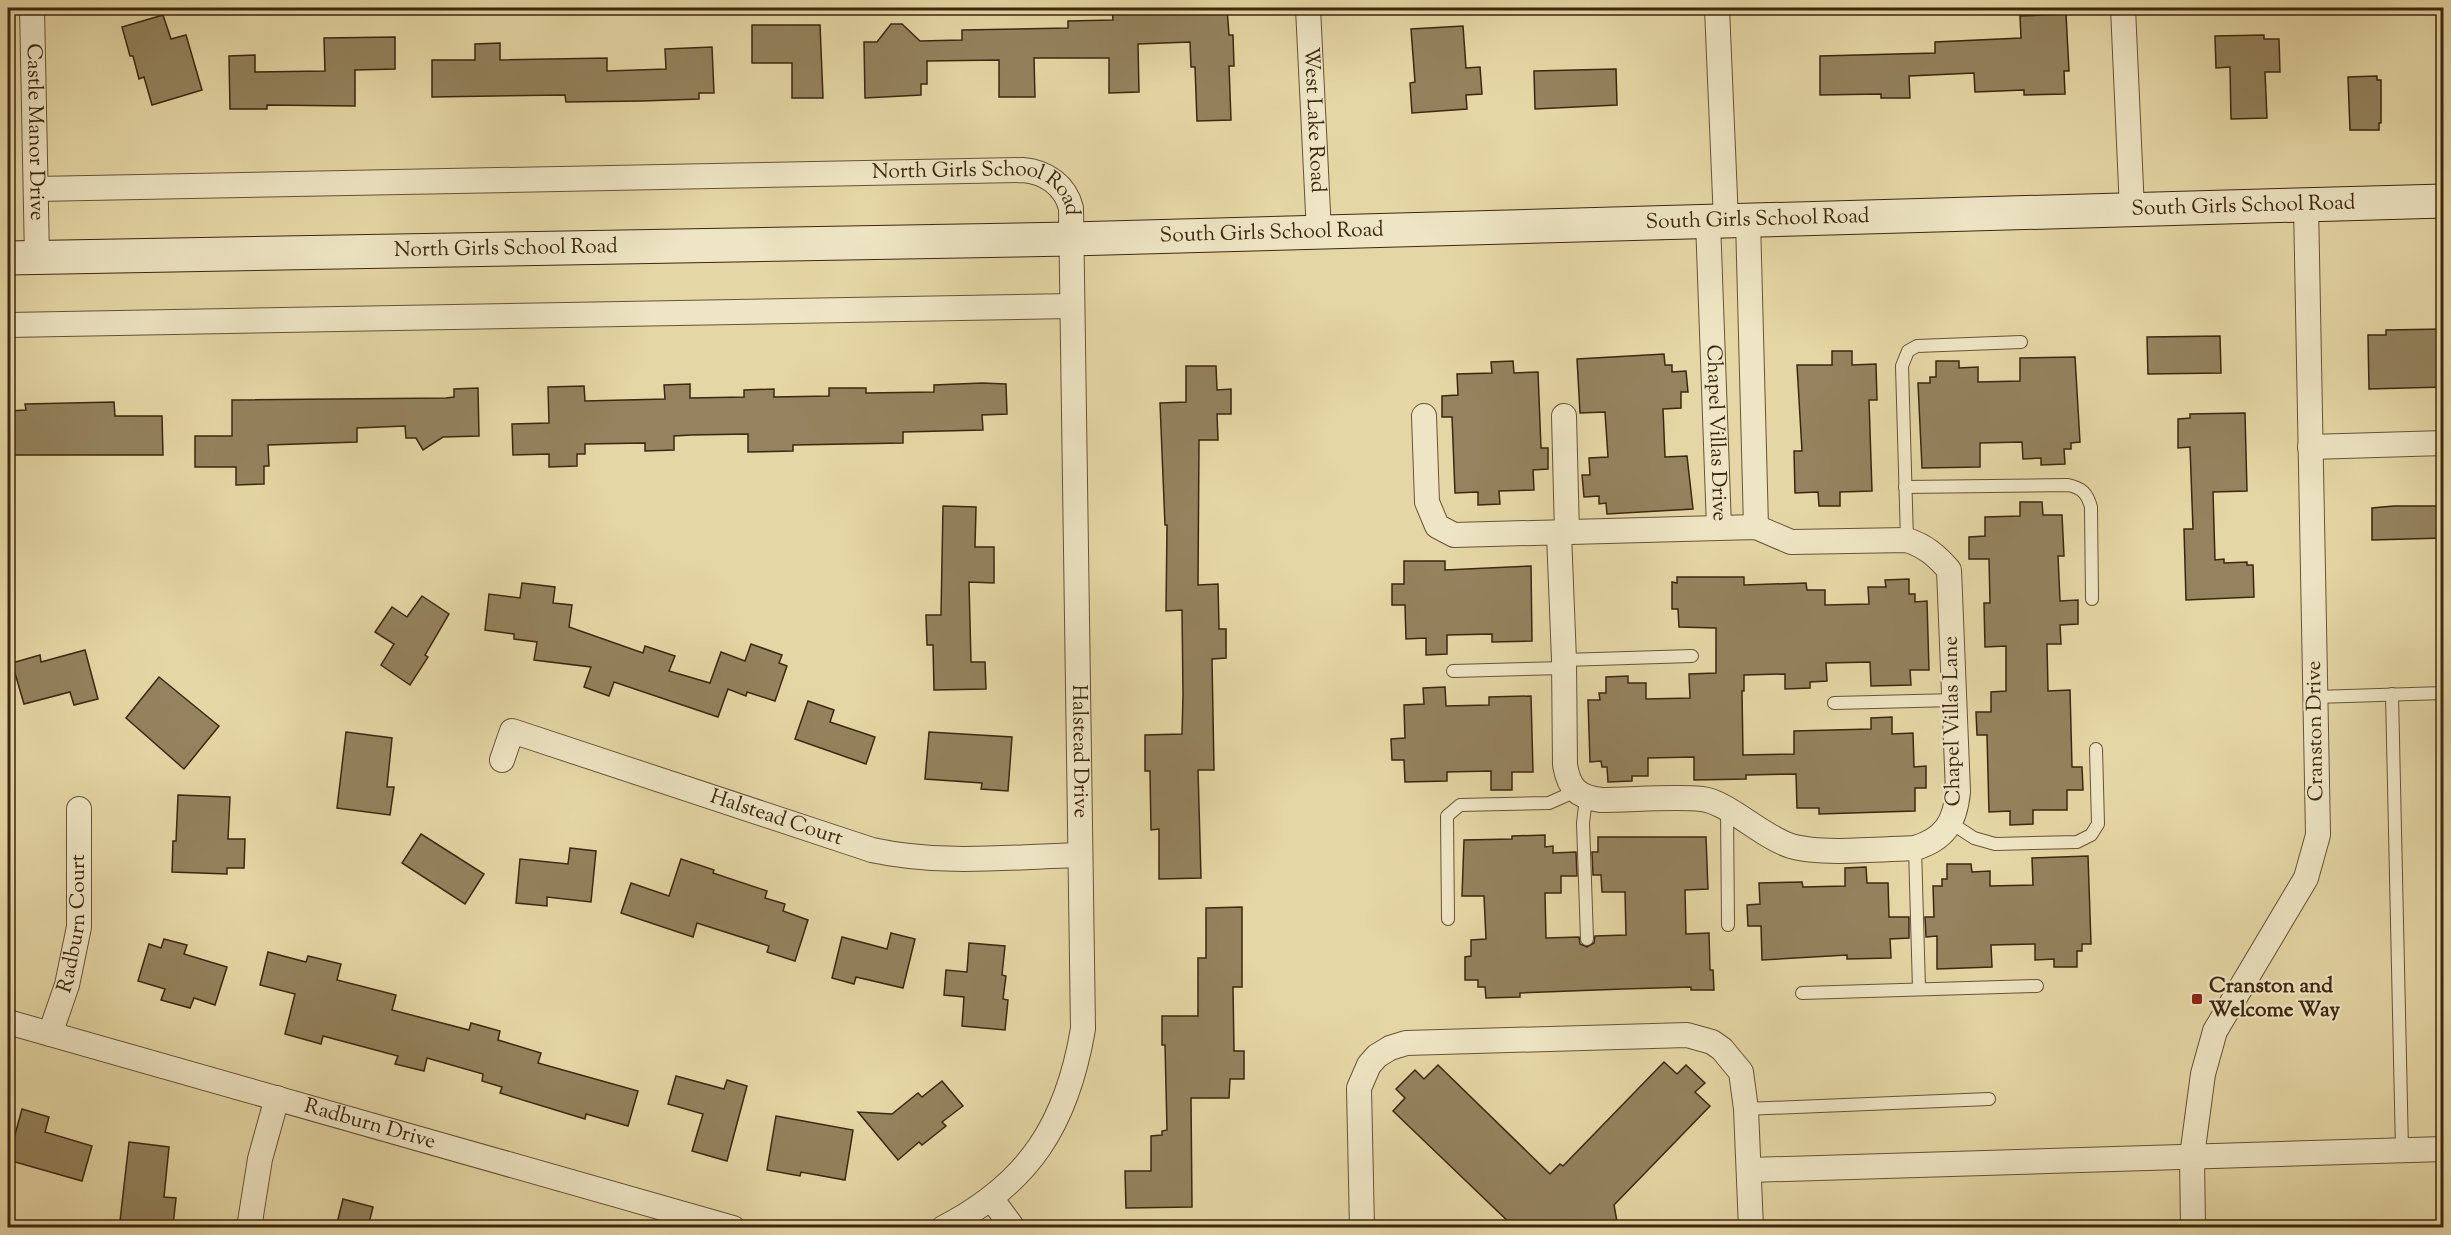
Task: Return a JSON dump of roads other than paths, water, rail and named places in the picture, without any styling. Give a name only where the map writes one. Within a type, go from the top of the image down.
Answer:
[{"type":"main road","name":"South Girls School Road","points":[[1071,239],[2444,201]]},
{"type":"main road","name":"North Girls School Road","points":[[22,258],[1071,239]]},
{"type":"street","name":"Castle Manor Drive","points":[[22,258],[36,189],[32,8]]},
{"type":"street","name":"West Lake Road","points":[[1308,8],[1319,232]]},
{"type":"street","points":[[1717,8],[1727,221],[1756,527]]},
{"type":"street","points":[[2123,8],[2132,210]]},
{"type":"street","name":"North Girls School Road","points":[[36,189],[1023,170],[1044,175],[1056,183],[1069,201],[1071,239]]},
{"type":"street","name":"Cranston Drive","points":[[2193,1227],[2192,1156],[2203,1074],[2215,1031],[2306,878],[2318,836],[2306,204]]},
{"type":"street","name":"Chapel Villas Drive","points":[[1424,416],[1427,502],[1437,525],[1454,536],[1719,528],[1727,221]]},
{"type":"street","name":"Halstead Drive","points":[[991,1198],[1018,1173],[1042,1144],[1065,1101],[1077,1065],[1083,1029],[1071,239]]},
{"type":"street","points":[[8,325],[1072,306]]},
{"type":"street","points":[[1564,416],[1564,765],[1567,779],[1581,795]]},
{"type":"street","points":[[2310,447],[2444,443]]},
{"type":"street","name":"Chapel Villas Lane","points":[[1581,795],[1601,800],[1704,799],[1727,810],[1762,833],[1792,846],[1843,850],[1915,848],[1931,844],[1951,823],[1958,792],[1949,570],[1935,554],[1907,540],[1791,543],[1756,527],[1719,528]]},
{"type":"street","name":"Halstead Court","points":[[502,760],[512,731],[872,850],[906,856],[942,858],[1079,855]]},
{"type":"street","name":"Radburn Court","points":[[50,1034],[67,985],[79,927],[79,809]]},
{"type":"street","name":"Radburn Drive","points":[[8,1022],[277,1098],[689,1221],[733,1227]]},
{"type":"street","points":[[1362,1227],[1359,1088],[1369,1065],[1377,1056],[1398,1045],[1696,1036],[1722,1049],[1738,1067],[1746,1109],[1751,1227]]},
{"type":"street","points":[[249,1227],[260,1159],[277,1098]]},
{"type":"street","points":[[1750,1170],[2444,1149]]},
{"type":"street","points":[[943,1227],[991,1198],[1013,1227]]},
{"type":"lane","points":[[1907,540],[1902,366],[1908,351],[1917,346],[2021,342]]},
{"type":"lane","points":[[1905,487],[2068,485],[2079,488],[2088,495],[2091,507],[2092,599]]},
{"type":"lane","points":[[1453,670],[1692,656]]},
{"type":"lane","points":[[2315,697],[2444,693]]},
{"type":"lane","points":[[2392,694],[2402,1150]]},
{"type":"lane","points":[[1834,703],[1954,700]]},
{"type":"lane","points":[[1951,823],[1974,838],[1995,844],[2077,842],[2091,835],[2098,824],[2096,750]]},
{"type":"lane","points":[[1448,919],[1447,816],[1460,805],[1549,803],[1581,795],[1587,939]]},
{"type":"lane","points":[[1727,810],[1728,925]]},
{"type":"lane","points":[[1915,848],[1919,989]]},
{"type":"lane","points":[[1802,993],[2037,986]]},
{"type":"lane","points":[[1746,1109],[1989,1099]]},
{"type":"place","name":"Cranston and Welcome Way","points":[[2197,999]]}]
